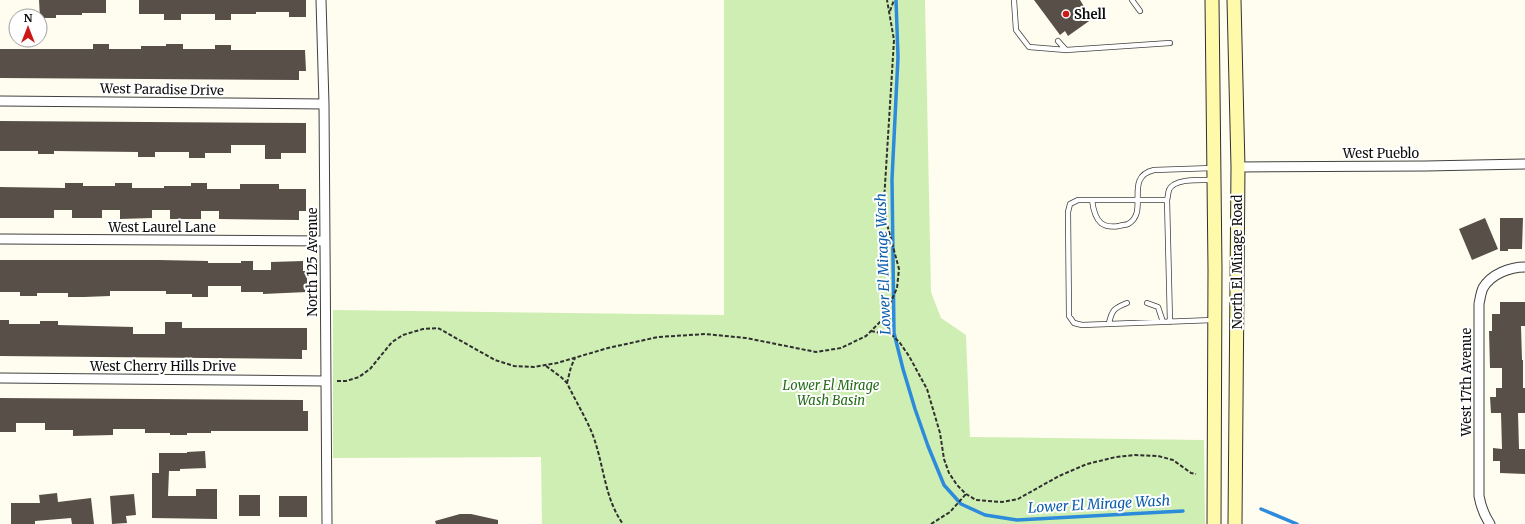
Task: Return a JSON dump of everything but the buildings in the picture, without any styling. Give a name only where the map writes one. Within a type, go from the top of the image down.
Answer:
[{"type":"main road","name":"North El Mirage Road","points":[[1212,0],[1215,320],[1214,524]]},
{"type":"main road","name":"North El Mirage Road","points":[[1234,0],[1238,167],[1235,524]]},
{"type":"street","name":"North 125 Avenue","points":[[321,0],[324,104],[327,524]]},
{"type":"street","name":"West Paradise Drive","points":[[0,101],[324,104]]},
{"type":"street","name":"West Pueblo","points":[[1238,167],[1525,164]]},
{"type":"street","name":"West Laurel Lane","points":[[0,239],[324,241]]},
{"type":"street","name":"West 17th Avenue","points":[[1490,524],[1481,507],[1479,496],[1479,304],[1483,288],[1495,276],[1513,267],[1525,267]]},
{"type":"street","name":"West Cherry Hills Drive","points":[[0,378],[325,381]]},
{"type":"lane","points":[[1014,0],[1016,30],[1029,47],[1066,50],[1170,43]]},
{"type":"lane","points":[[1132,0],[1140,11]]},
{"type":"lane","points":[[1058,41],[1066,50]]},
{"type":"lane","points":[[1092,200],[1099,222],[1105,226],[1116,227],[1128,224],[1134,218],[1137,210],[1140,177],[1148,171],[1154,170],[1214,174]]},
{"type":"lane","points":[[1170,322],[1167,200],[1169,190],[1173,185],[1214,174]]},
{"type":"lane","points":[[1167,200],[1078,200],[1070,204],[1068,212],[1069,316],[1074,323],[1082,325],[1215,320]]},
{"type":"lane","points":[[1110,323],[1112,312],[1119,306],[1127,303]]},
{"type":"lane","points":[[1147,303],[1158,307],[1163,322]]},
{"type":"path","points":[[325,381],[346,382],[358,377],[370,369],[392,342],[403,335],[423,329],[438,328],[495,360],[514,366],[534,367],[658,337],[705,334],[746,338],[816,352],[841,348],[866,336],[883,319],[888,310],[897,288],[899,269],[887,224],[884,201],[894,40],[887,0]]},
{"type":"path","points":[[890,12],[894,0]]},
{"type":"path","points":[[888,310],[892,335]]},
{"type":"path","points":[[871,331],[892,335],[909,356],[927,389],[940,433],[948,473],[966,494],[976,500],[1002,502],[1018,499],[1059,476],[1087,464],[1116,457],[1158,456],[1173,460],[1191,473],[1196,474]]},
{"type":"path","points":[[567,383],[569,372],[575,358]]},
{"type":"path","points":[[545,365],[567,383],[592,433],[612,504],[623,524]]},
{"type":"path","points":[[931,524],[950,512],[966,494]]},
{"type":"green space","name":"Lower El Mirage Wash Basin","points":[[724,0],[925,0],[931,292],[941,318],[966,335],[970,437],[1204,440],[1205,524],[542,524],[541,457],[333,458],[333,310],[724,315]]},
{"type":"waterway","name":"Lower El Mirage Wash","points":[[896,0],[898,57],[892,179],[894,333],[915,409],[944,485],[961,504],[985,515],[1017,520],[1183,511]]},
{"type":"waterway","name":"Lower El Mirage Wash","points":[[1261,509],[1297,524]]},
{"type":"place","name":"Shell","points":[[1066,14]]}]
